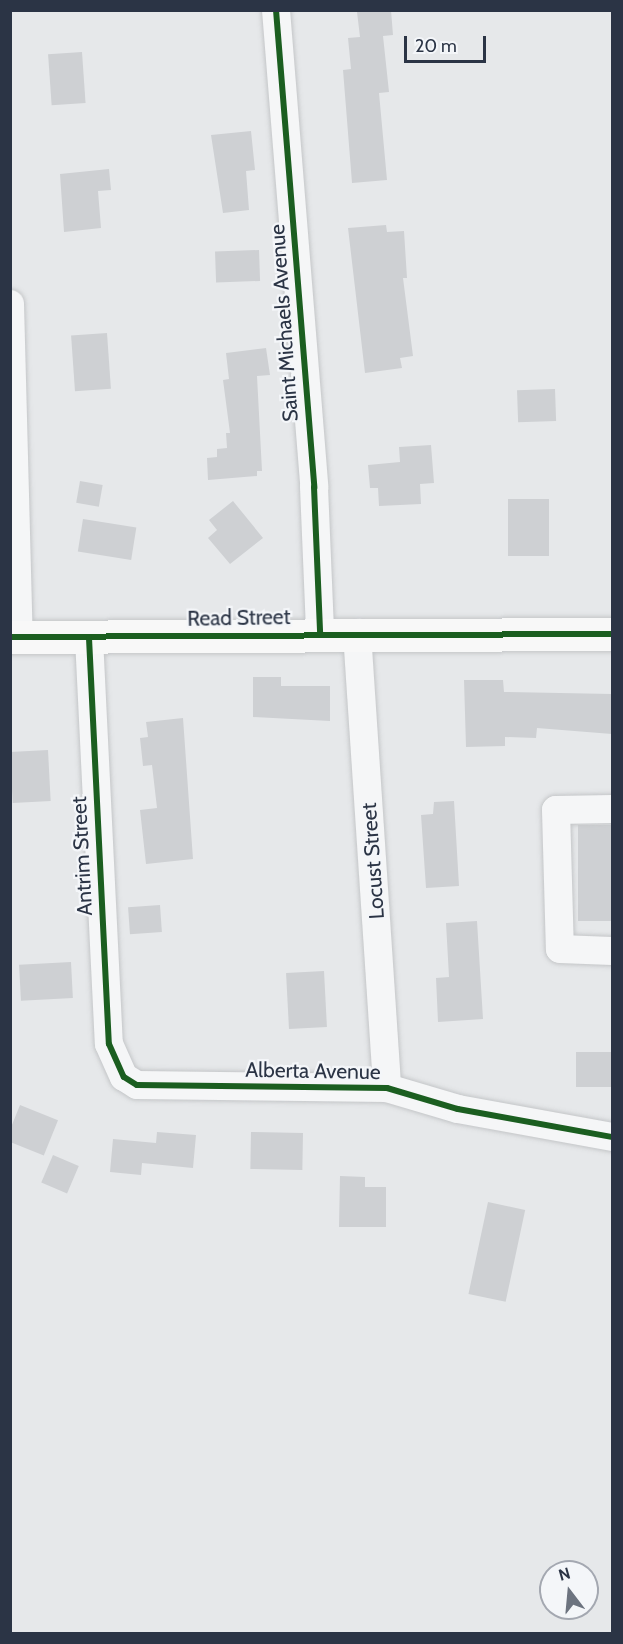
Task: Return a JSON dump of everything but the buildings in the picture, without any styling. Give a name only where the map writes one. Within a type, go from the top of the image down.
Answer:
[{"type":"main road","name":"Read Street","points":[[15,637],[89,638],[320,633],[612,634]]},
{"type":"street","name":"Saint Michaels Avenue","points":[[276,10],[314,487],[320,633]]},
{"type":"street","points":[[10,304],[15,637]]},
{"type":"street","name":"Locust Street","points":[[357,633],[387,1088]]},
{"type":"street","name":"Antrim Street","points":[[89,638],[109,1044],[120,1071]]},
{"type":"street","points":[[612,809],[556,810],[560,949],[612,951]]},
{"type":"street","name":"Alberta Avenue","points":[[120,1071],[138,1085],[387,1088],[459,1109],[612,1137]]},
{"type":"cycle path","points":[[276,10],[314,487],[320,633]]},
{"type":"cycle path","points":[[10,637],[612,634]]},
{"type":"cycle path","points":[[89,638],[109,1044],[124,1077],[137,1085],[387,1088],[458,1109],[612,1137]]}]
